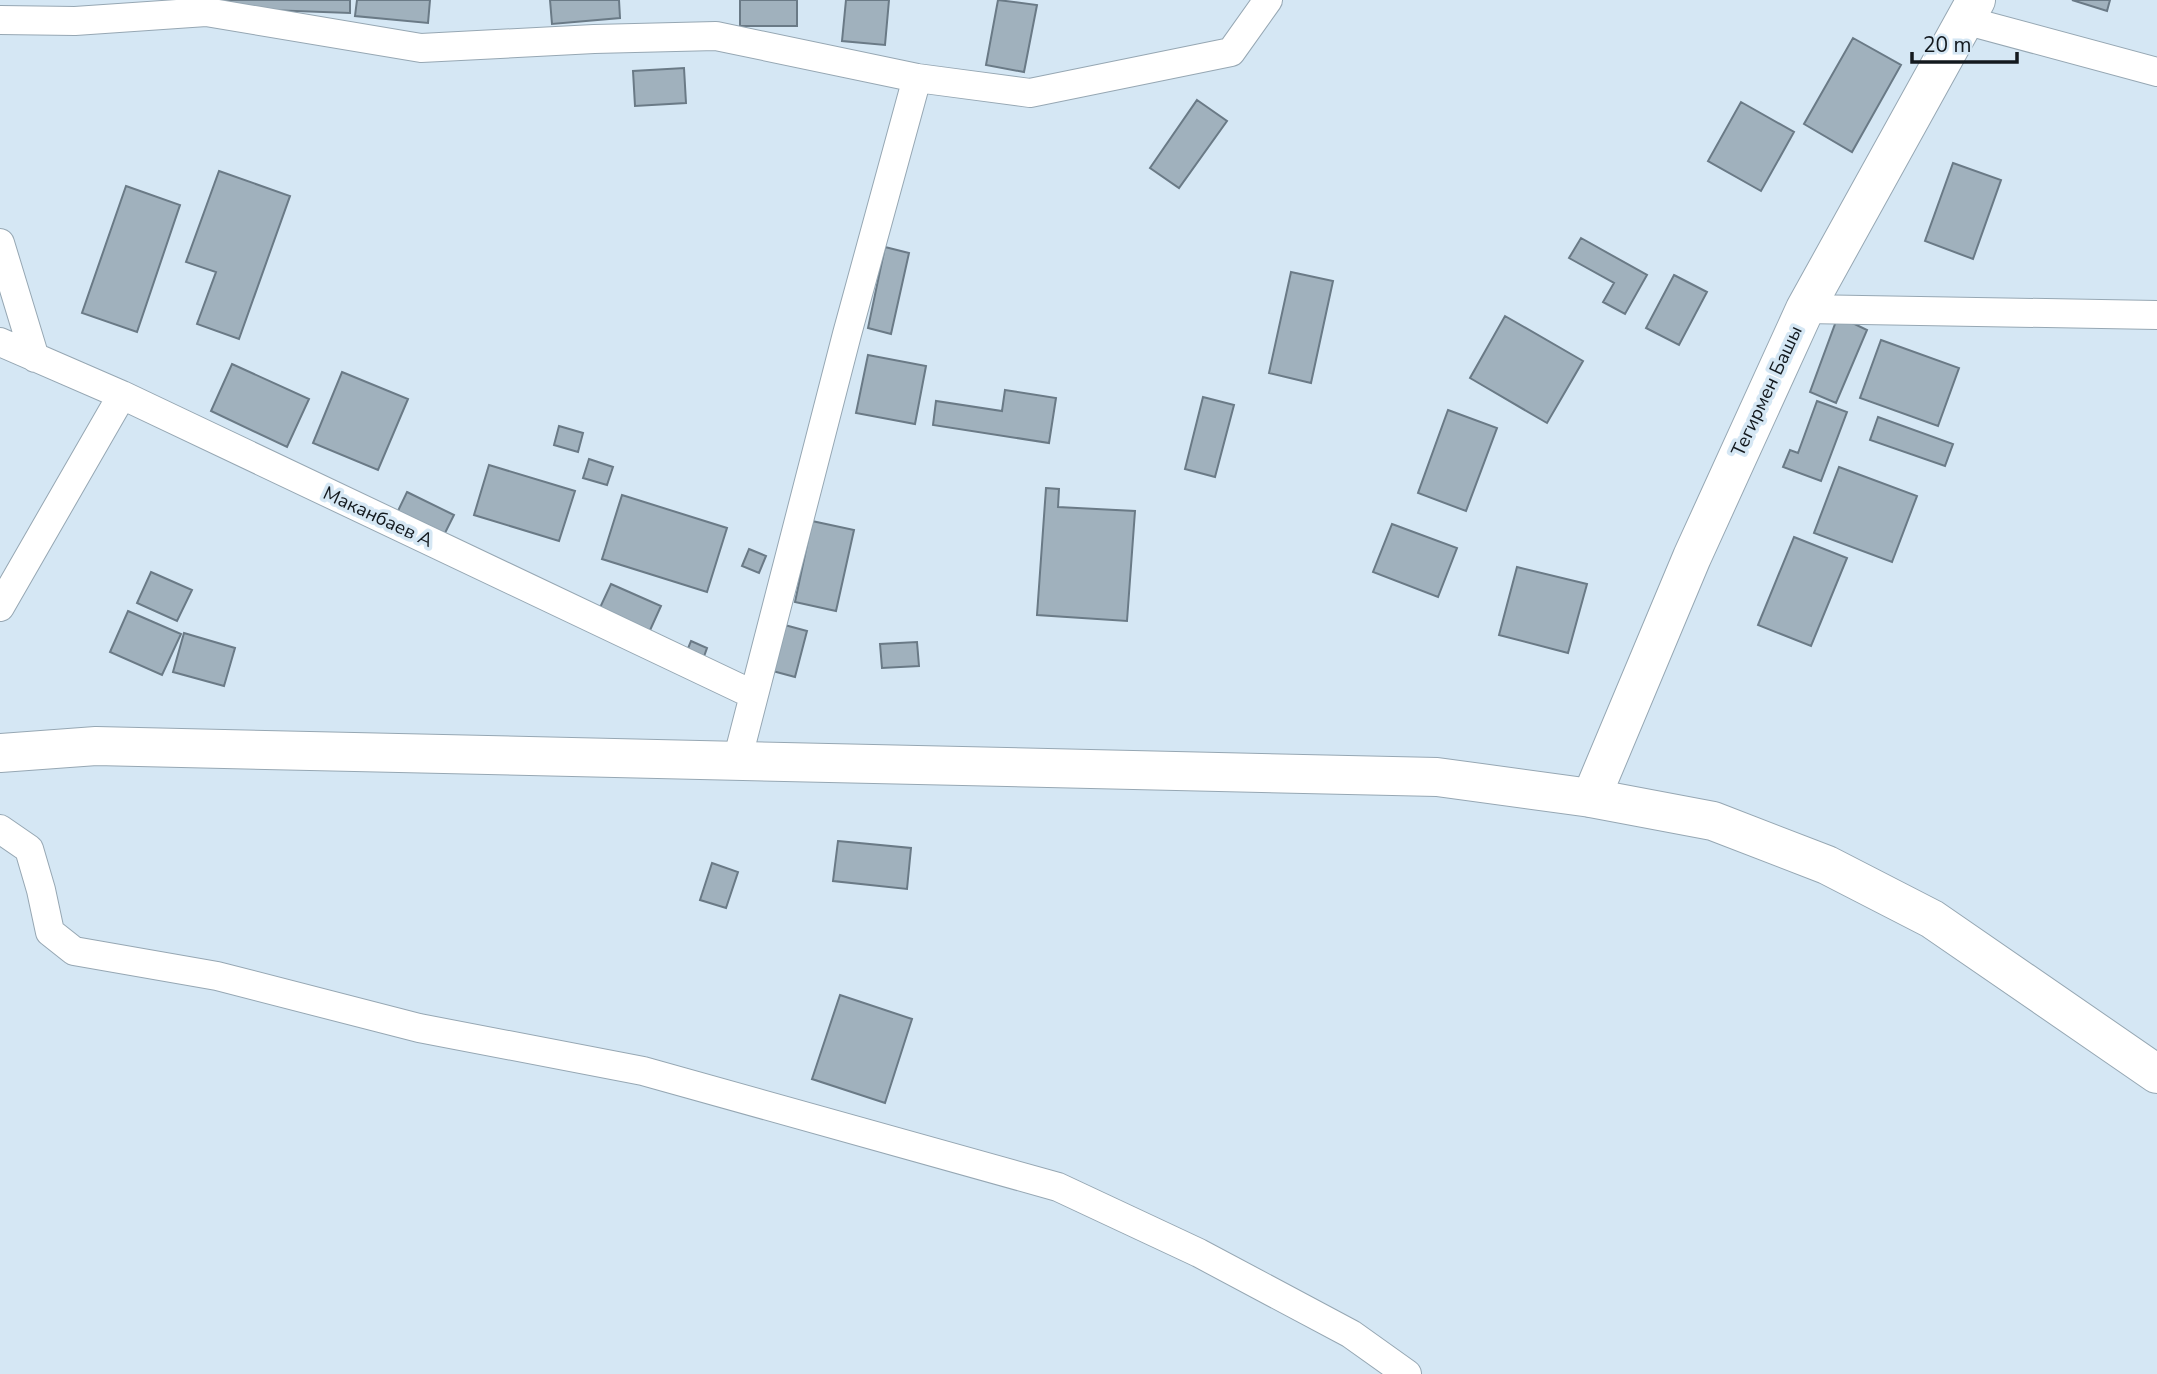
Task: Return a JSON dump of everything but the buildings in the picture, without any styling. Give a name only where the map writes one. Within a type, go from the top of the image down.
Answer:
[{"type":"main road","name":"Тегирмен Башы","points":[[1591,798],[1692,557],[1805,309],[1970,10]]},
{"type":"main road","points":[[0,753],[96,746],[1437,777],[1591,798],[1713,821],[1827,865],[1932,919],[2157,1074]]},
{"type":"street","points":[[0,20],[75,21],[206,12],[421,48],[716,36],[917,78],[1030,93],[1231,52],[1268,0]]},
{"type":"street","points":[[1970,10],[2157,72]]},
{"type":"street","points":[[737,761],[847,334],[917,78]]},
{"type":"street","points":[[0,243],[35,358]]},
{"type":"street","points":[[1805,309],[2157,315]]},
{"type":"street","name":"Маканбаев А","points":[[0,342],[122,396],[754,695]]},
{"type":"street","points":[[0,607],[122,396]]},
{"type":"street","points":[[0,829],[29,849],[50,932],[74,951],[217,976],[419,1028],[643,1072],[1058,1187],[1199,1253],[1351,1334],[1407,1374]]}]
